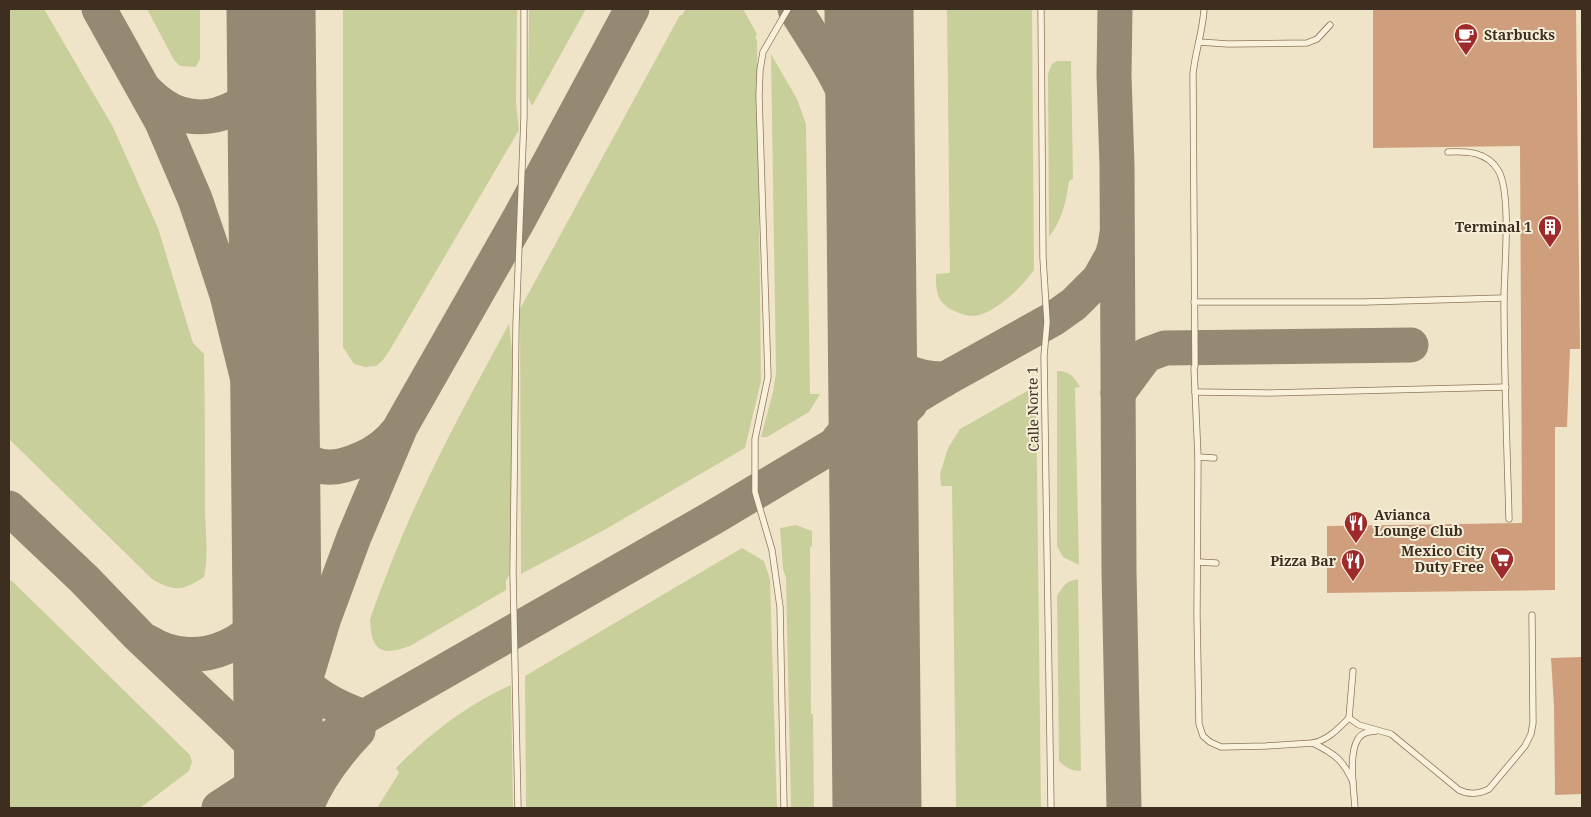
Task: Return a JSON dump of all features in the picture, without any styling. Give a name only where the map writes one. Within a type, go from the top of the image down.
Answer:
[{"type":"lane","points":[[518,808],[513,573],[516,324],[524,117],[524,9]]},
{"type":"lane","points":[[784,808],[780,607],[772,550],[755,492],[755,439],[768,376],[760,70],[764,52],[788,9]]},
{"type":"lane","name":"Calle Norte 1","points":[[1041,9],[1044,258],[1047,322],[1044,356],[1050,808]]},
{"type":"lane","points":[[1204,9],[1204,24],[1194,59],[1193,74],[1195,392],[1198,457],[1197,635],[1199,724],[1203,736],[1220,747],[1319,742],[1329,736],[1349,718],[1353,671]]},
{"type":"lane","points":[[1199,42],[1228,44],[1307,43],[1317,39],[1330,25]]},
{"type":"lane","points":[[1448,152],[1467,151],[1477,153],[1489,159],[1500,172],[1503,181],[1506,205],[1504,298],[1509,519]]},
{"type":"lane","points":[[1194,302],[1364,302],[1504,298]]},
{"type":"lane","points":[[1195,392],[1506,387]]},
{"type":"lane","points":[[1198,457],[1214,458]]},
{"type":"lane","points":[[1198,562],[1216,563]]},
{"type":"lane","points":[[1349,718],[1359,725],[1391,734],[1464,793],[1474,794],[1489,789],[1525,746],[1531,734],[1533,722],[1532,615]]},
{"type":"lane","points":[[1355,808],[1353,752],[1359,738],[1365,732],[1380,730]]},
{"type":"lane","points":[[1313,743],[1324,748],[1340,760],[1354,784]]},
{"type":"green space","points":[[9,9],[44,9],[113,127],[158,228],[193,343],[204,354],[206,560],[204,577],[184,587],[173,588],[152,579],[9,439]]},
{"type":"green space","points":[[147,9],[200,9],[200,59],[196,67],[180,66],[174,60]]},
{"type":"green space","points":[[343,9],[517,9],[516,103],[519,130],[391,348],[383,360],[376,366],[365,367],[354,364],[343,347]]},
{"type":"green space","points":[[529,9],[586,9],[532,106],[528,97]]},
{"type":"green space","points":[[686,9],[743,9],[757,34],[755,38],[757,40],[761,381],[745,448],[606,529],[521,574],[520,309],[680,15]]},
{"type":"green space","points":[[947,9],[1032,9],[1034,270],[1007,299],[991,310],[974,316],[960,313],[947,307],[938,295],[936,285],[936,274],[950,273]]},
{"type":"green space","points":[[771,54],[797,99],[806,124],[810,394],[820,394],[809,412],[767,437],[761,437],[776,373]]},
{"type":"green space","points":[[1057,61],[1071,61],[1073,179],[1069,181],[1063,210],[1049,237],[1048,74],[1052,64]]},
{"type":"green space","points":[[509,324],[513,359],[512,517],[509,575],[506,581],[506,590],[410,646],[391,651],[384,650],[375,644],[372,638],[370,619],[381,588],[406,526],[430,474]]},
{"type":"green space","points":[[1057,371],[1071,375],[1080,387],[1075,388],[1079,565],[1063,557],[1057,546]]},
{"type":"green space","points":[[1036,386],[1041,808],[956,808],[952,486],[941,486],[940,474],[948,448],[960,429]]},
{"type":"green space","points":[[796,525],[812,531],[812,546],[810,547],[811,714],[813,714],[814,808],[791,808],[786,578],[783,569],[780,528]]},
{"type":"green space","points":[[742,548],[764,561],[770,579],[777,808],[526,808],[525,676]]},
{"type":"green space","points":[[1078,579],[1081,771],[1069,769],[1059,761],[1057,596],[1065,584]]},
{"type":"green space","points":[[9,580],[190,755],[192,762],[189,771],[140,808],[9,808]]},
{"type":"green space","points":[[511,685],[513,808],[377,808],[399,773],[396,768],[409,755],[464,711]]},
{"type":"building","name":"Terminal 1","points":[[1373,9],[1576,9],[1580,349],[1570,349],[1567,427],[1555,427],[1555,590],[1327,593],[1327,526],[1522,523],[1520,146],[1373,148]]},
{"type":"building","points":[[1582,657],[1582,794],[1555,795],[1554,706],[1551,658]]},
{"type":"taxiway","points":[[99,9],[162,122],[195,199],[227,295],[268,461],[276,522]]},
{"type":"taxiway","points":[[280,808],[304,684],[324,618],[354,537],[401,426],[519,219],[632,9]]},
{"type":"taxiway","points":[[795,9],[827,61],[849,103],[859,134],[871,188]]},
{"type":"taxiway","points":[[1115,9],[1119,571],[1124,808]]},
{"type":"taxiway","points":[[146,91],[162,105],[181,114],[195,117],[222,113],[235,108],[257,90],[265,78],[270,65],[271,49]]},
{"type":"taxiway","points":[[219,808],[364,717],[714,517],[945,379],[1053,319],[1074,304],[1099,279],[1112,256],[1117,234]]},
{"type":"taxiway","points":[[871,326],[875,343],[881,353],[896,367],[916,375],[945,379]]},
{"type":"taxiway","points":[[839,439],[857,414],[862,401],[870,356],[871,326]]},
{"type":"taxiway","points":[[1118,393],[1146,355],[1165,348],[1411,345]]},
{"type":"taxiway","points":[[873,496],[880,458],[888,435],[901,413],[910,404]]},
{"type":"taxiway","points":[[276,419],[300,455],[309,462],[319,466],[345,465],[366,457],[386,444],[398,431]]},
{"type":"taxiway","points":[[9,508],[249,741],[271,774],[278,797]]},
{"type":"taxiway","points":[[148,642],[167,651],[187,654],[208,653],[227,647],[245,636],[260,622],[271,606],[277,586]]},
{"type":"taxiway","points":[[277,642],[293,670],[312,690],[334,705],[364,717]]},
{"type":"taxiway","points":[[306,808],[328,767],[358,731]]},
{"type":"runway","points":[[271,9],[279,808]]},
{"type":"runway","points":[[869,9],[877,808]]},
{"type":"place","name":"Starbucks","points":[[1466,56]]},
{"type":"place","name":"Terminal 1","points":[[1550,248]]},
{"type":"place","name":"Avianca Lounge Club","points":[[1356,544]]},
{"type":"place","name":"Mexico City Duty Free","points":[[1502,580]]},
{"type":"place","name":"Pizza Bar","points":[[1353,582]]}]
